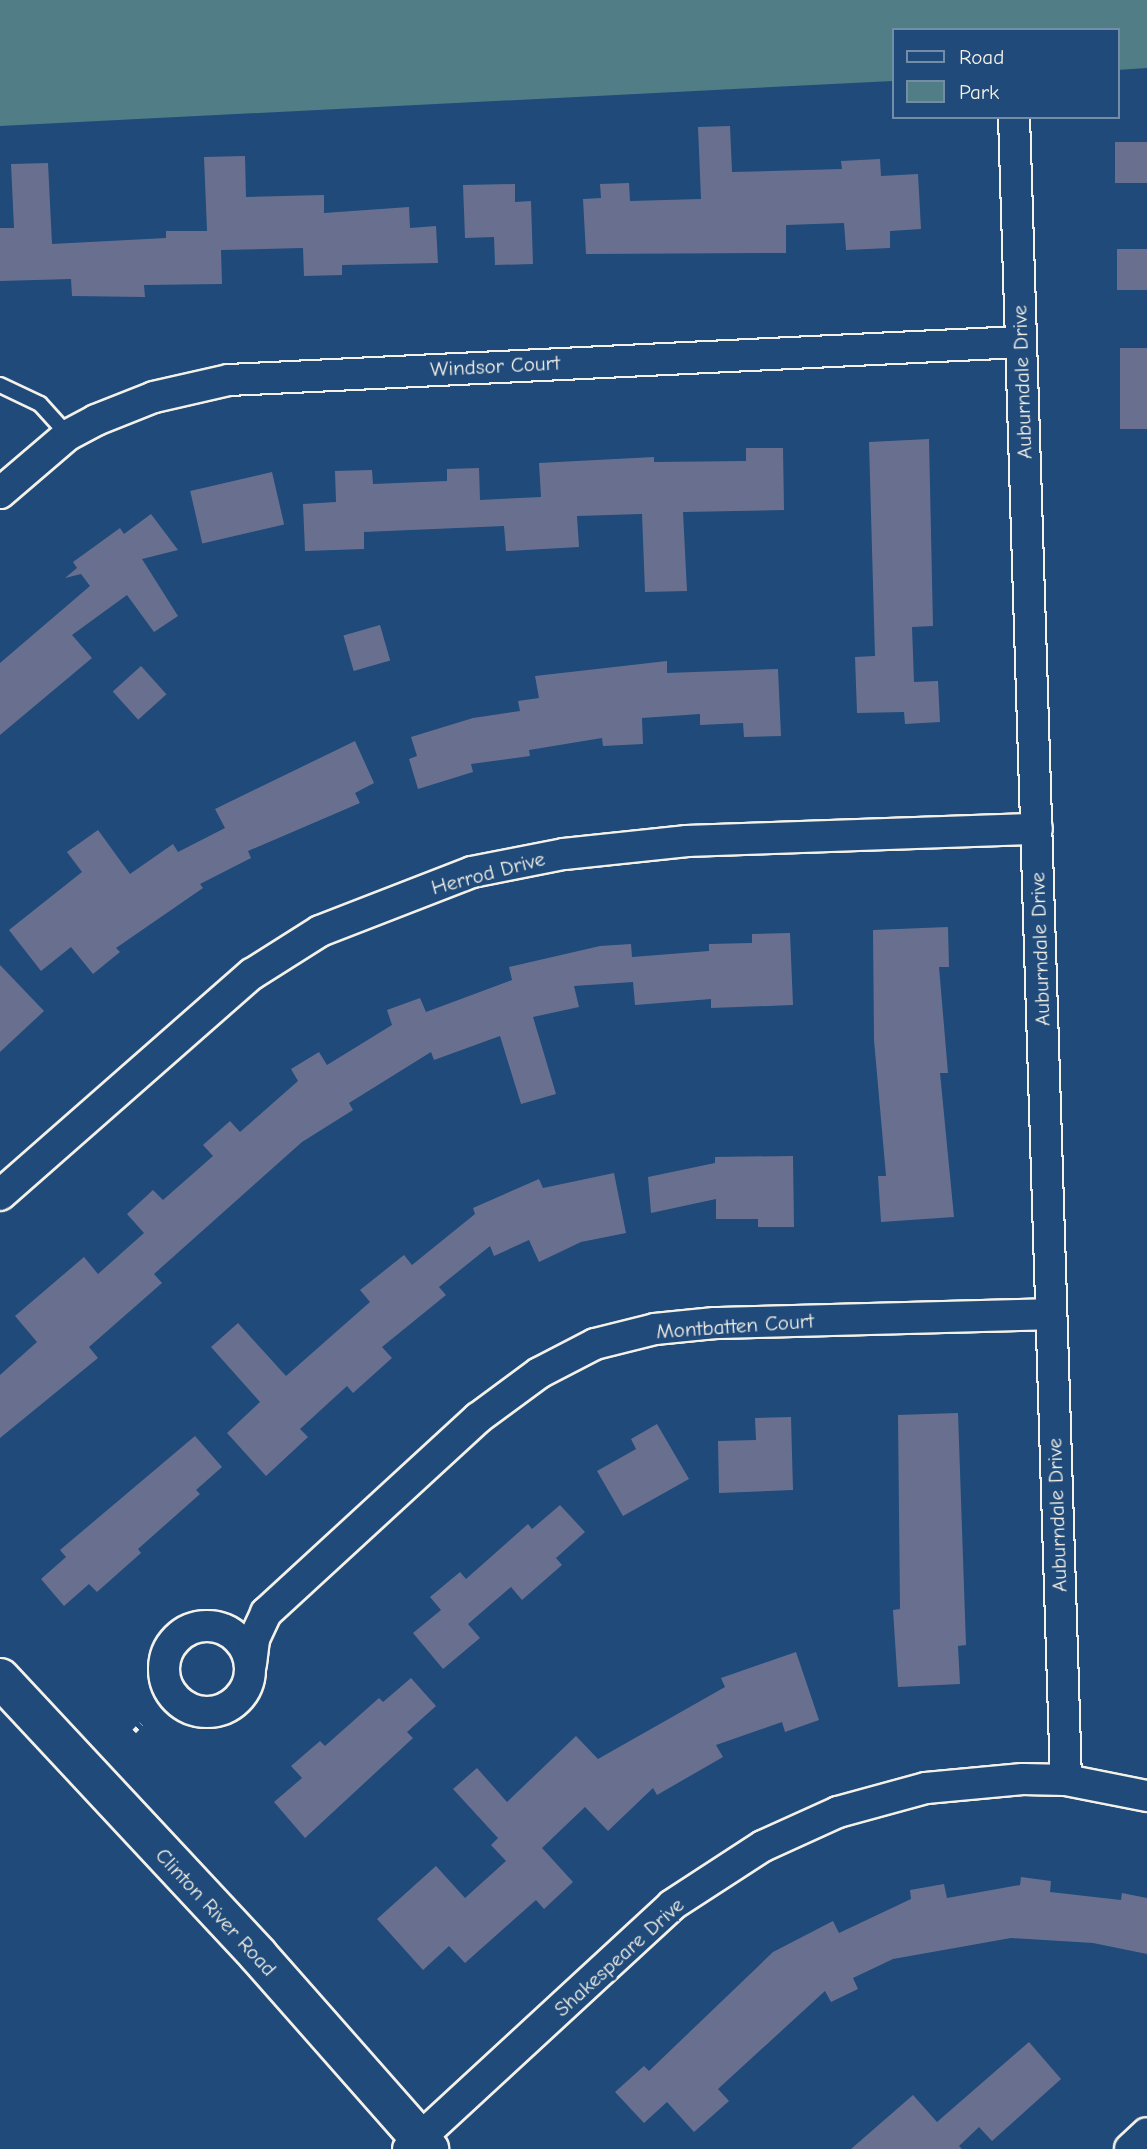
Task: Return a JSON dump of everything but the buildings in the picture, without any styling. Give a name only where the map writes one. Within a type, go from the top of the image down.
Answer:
[{"type":"street","name":"Auburndale Drive","points":[[1014,119],[1066,1780]]},
{"type":"street","name":"Windsor Court","points":[[0,493],[68,435],[154,397],[229,380],[1021,342]]},
{"type":"street","name":"Herrod Drive","points":[[0,1195],[252,974],[320,932],[407,895],[485,869],[564,854],[660,844],[1037,829]]},
{"type":"street","name":"Montbatten Court","points":[[266,1613],[185,1632],[167,1653],[166,1680],[181,1703],[208,1712],[234,1703],[247,1686],[254,1639],[266,1613],[478,1418],[538,1373],[595,1344],[655,1329],[715,1323],[1051,1314]]},
{"type":"street","points":[[213,1626],[238,1639],[251,1664]]},
{"type":"street","name":"Clinton River Road","points":[[0,1678],[258,1955],[418,2146]]},
{"type":"street","name":"Shakespeare Drive","points":[[418,2146],[672,1905],[763,1846],[838,1812],[926,1788],[1023,1779],[1066,1780],[1147,1796]]},
{"type":"street","points":[[1130,2149],[1147,2133]]},
{"type":"lane","points":[[0,385],[40,404],[68,435]]},
{"type":"path","points":[[134,1731],[141,1724]]},
{"type":"green space","points":[[0,0],[1147,0],[1147,68],[1119,70],[1119,28],[892,28],[892,81],[0,126]]}]
